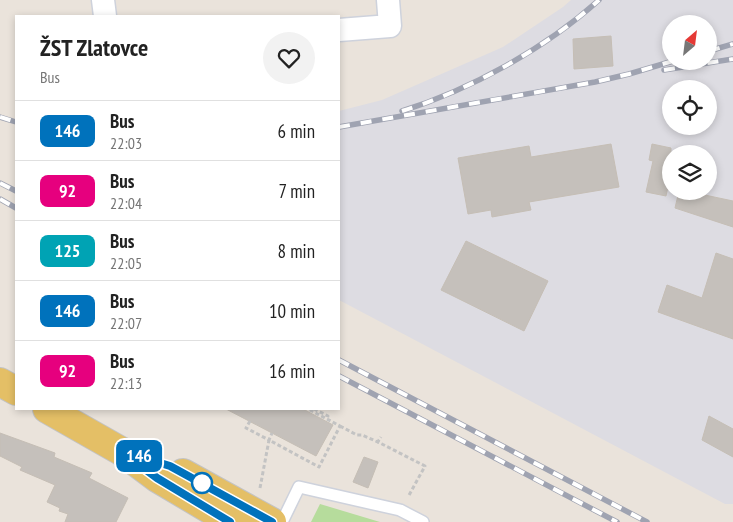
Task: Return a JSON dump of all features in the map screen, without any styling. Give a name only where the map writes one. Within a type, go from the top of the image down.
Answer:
[{"type":"main road","points":[[0,382],[15,390]]},
{"type":"main road","points":[[49,410],[121,451],[157,478],[230,522]]},
{"type":"main road","points":[[121,451],[170,466],[272,522]]},
{"type":"street","points":[[103,0],[105,15]]},
{"type":"street","points":[[340,30],[390,26],[388,0]]},
{"type":"lane","points":[[282,522],[299,488],[400,510],[423,522]]},
{"type":"path","points":[[310,410],[357,435],[362,435],[380,443],[425,466],[400,510]]},
{"type":"path","points":[[316,410],[328,416],[327,419]]},
{"type":"path","points":[[250,421],[246,428],[319,466],[340,426]]},
{"type":"path","points":[[260,490],[269,440],[272,434]]},
{"type":"path","points":[[377,443],[380,437]]},
{"type":"shaded area","points":[[571,0],[733,0],[733,504],[725,504],[340,301],[340,111],[382,100],[503,47]]},
{"type":"green space","points":[[320,504],[380,522],[311,522]]},
{"type":"building","points":[[611,36],[613,66],[574,69],[573,39]]},
{"type":"building","points":[[611,144],[619,187],[529,202],[531,210],[492,217],[491,210],[468,214],[458,158],[529,146],[531,157]]},
{"type":"building","points":[[652,144],[662,146],[662,195],[646,192],[653,161],[649,160]]},
{"type":"building","points":[[717,198],[733,201],[733,227],[675,208],[677,200],[717,200]]},
{"type":"building","points":[[466,241],[548,281],[524,331],[441,290]]},
{"type":"building","points":[[716,253],[733,259],[733,339],[658,312],[667,285],[702,298]]},
{"type":"building","points":[[228,410],[305,410],[333,425],[316,456]]},
{"type":"building","points":[[709,416],[733,429],[733,457],[702,440]]},
{"type":"building","points":[[0,433],[55,453],[54,457],[92,473],[89,478],[128,498],[116,522],[65,522],[68,514],[59,511],[60,508],[47,502],[55,485],[20,470],[22,467],[0,456]]},
{"type":"building","points":[[364,457],[378,462],[368,488],[353,482]]},
{"type":"railway","points":[[402,111],[454,92],[506,66],[555,35],[599,0]]},
{"type":"railway","points":[[718,48],[733,44]]},
{"type":"railway","points":[[718,61],[733,59]]},
{"type":"railway","points":[[340,127],[595,82],[662,64]]},
{"type":"railway","points":[[0,117],[15,122]]},
{"type":"railway","points":[[0,183],[15,190]]},
{"type":"railway","points":[[0,199],[15,207]]},
{"type":"railway","points":[[340,361],[647,522]]},
{"type":"railway","points":[[340,377],[617,522]]},
{"type":"bus line","name":"146","points":[[230,522],[157,478],[121,451],[170,466],[272,522]]}]
